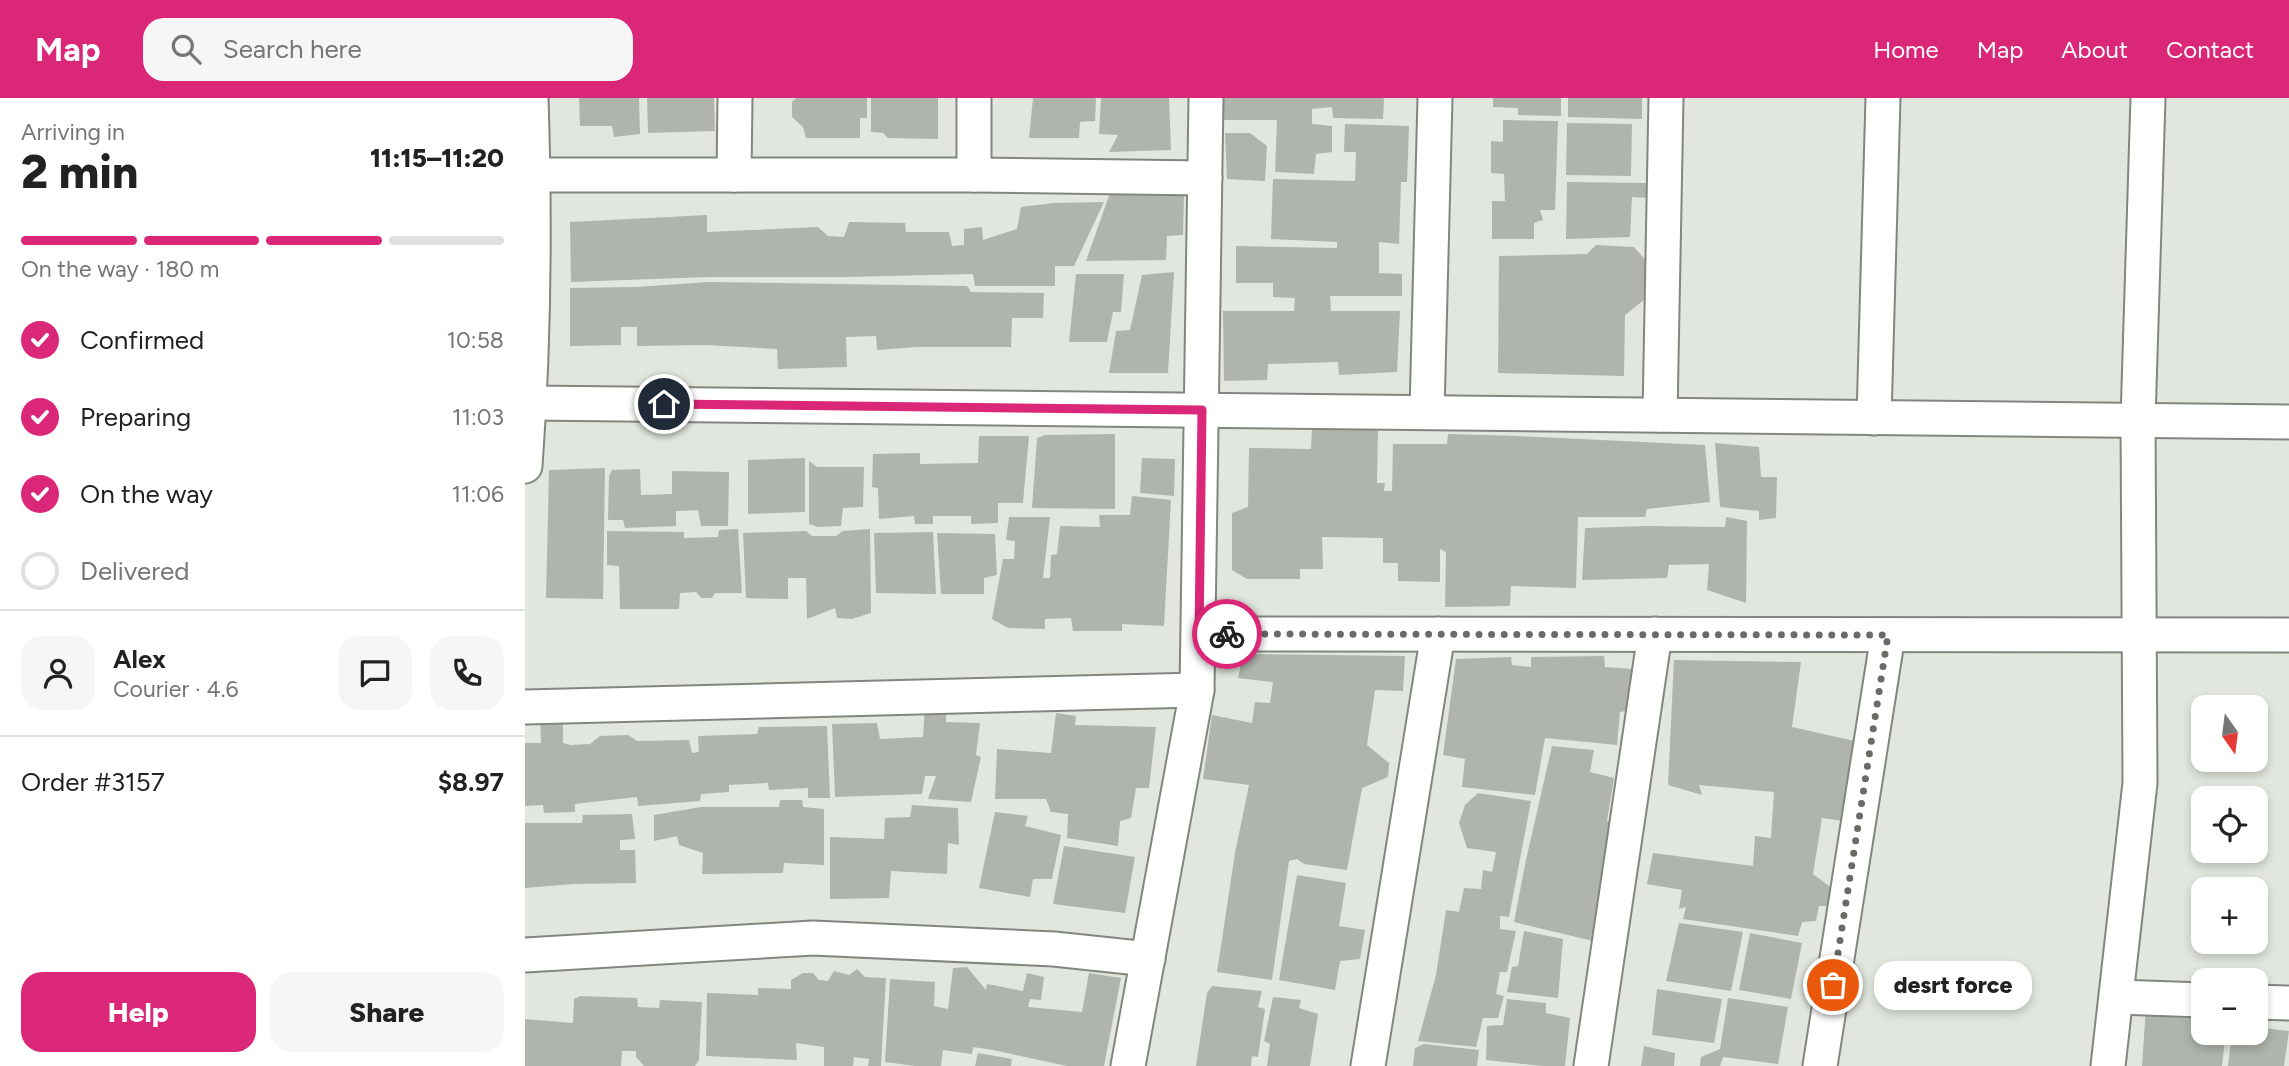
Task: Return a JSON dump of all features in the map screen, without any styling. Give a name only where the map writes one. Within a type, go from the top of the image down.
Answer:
[{"type":"street","points":[[525,466],[530,402],[531,98]]},
{"type":"street","points":[[734,175],[735,98]]},
{"type":"street","points":[[974,98],[974,175]]},
{"type":"street","points":[[1128,1066],[1196,690],[1206,98]]},
{"type":"street","points":[[1427,412],[1435,98]]},
{"type":"street","points":[[1660,415],[1666,98]]},
{"type":"street","points":[[1874,418],[1883,98]]},
{"type":"street","points":[[2108,1066],[2140,783],[2137,421],[2148,98]]},
{"type":"street","points":[[529,175],[1205,178]]},
{"type":"street","points":[[530,402],[2289,422]]},
{"type":"street","points":[[1199,634],[2289,635]]},
{"type":"street","points":[[1368,1066],[1439,634]]},
{"type":"street","points":[[1591,1066],[1655,634]]},
{"type":"street","points":[[1820,1066],[1888,635]]},
{"type":"street","points":[[525,707],[1196,690]]},
{"type":"street","points":[[525,955],[813,937],[1054,949],[1149,959]]},
{"type":"street","points":[[2117,997],[2191,1000]]},
{"type":"street","points":[[2268,1002],[2289,1003]]},
{"type":"building","points":[[579,98],[639,98],[640,134],[614,137],[612,126],[580,126]]},
{"type":"building","points":[[647,98],[714,98],[715,131],[648,133]]},
{"type":"building","points":[[796,98],[867,98],[867,118],[860,118],[860,138],[806,138],[803,127],[792,117],[792,102]]},
{"type":"building","points":[[871,98],[938,98],[938,139],[888,138],[883,133],[871,132]]},
{"type":"building","points":[[1033,98],[1096,98],[1095,121],[1080,122],[1079,138],[1029,138]]},
{"type":"building","points":[[1101,98],[1169,98],[1171,150],[1109,152],[1118,135],[1099,134]]},
{"type":"building","points":[[1223,98],[1384,98],[1383,119],[1333,118],[1332,107],[1312,109],[1312,124],[1332,126],[1332,152],[1316,154],[1314,174],[1275,172],[1277,120],[1222,120]]},
{"type":"building","points":[[1493,98],[1561,98],[1561,116],[1518,115],[1518,108],[1493,107]]},
{"type":"building","points":[[1568,98],[1642,98],[1642,119],[1568,117]]},
{"type":"building","points":[[1503,120],[1558,121],[1555,210],[1540,210],[1543,220],[1534,223],[1534,239],[1492,239],[1492,201],[1505,201],[1504,174],[1491,173],[1491,141],[1503,142]]},
{"type":"building","points":[[1567,123],[1632,124],[1631,176],[1566,175]]},
{"type":"building","points":[[1345,124],[1409,126],[1407,182],[1401,182],[1399,244],[1379,242],[1379,273],[1402,274],[1402,296],[1330,296],[1331,311],[1400,311],[1397,372],[1339,375],[1338,362],[1268,364],[1267,380],[1224,381],[1223,311],[1294,311],[1295,298],[1273,297],[1273,283],[1236,283],[1236,246],[1337,248],[1337,242],[1271,239],[1273,179],[1355,181],[1356,152],[1344,152]]},
{"type":"building","points":[[1225,133],[1250,133],[1267,146],[1265,181],[1227,179]]},
{"type":"building","points":[[1567,182],[1647,183],[1648,198],[1632,197],[1630,237],[1566,239]]},
{"type":"building","points":[[1110,193],[1184,194],[1183,235],[1167,236],[1166,260],[1086,261]]},
{"type":"building","points":[[1104,202],[1074,266],[1055,266],[1055,286],[975,286],[973,274],[708,277],[571,282],[570,222],[707,215],[707,232],[818,227],[828,236],[844,237],[849,222],[905,223],[906,232],[949,232],[952,246],[964,245],[964,229],[982,227],[983,240],[1017,229],[1021,207]]},
{"type":"building","points":[[1596,245],[1634,247],[1649,264],[1650,295],[1625,315],[1624,376],[1498,373],[1499,256],[1587,254]]},
{"type":"building","points":[[1174,272],[1168,373],[1109,373],[1116,331],[1130,330],[1142,275]]},
{"type":"building","points":[[1076,274],[1124,274],[1121,312],[1113,312],[1107,342],[1069,342]]},
{"type":"building","points":[[709,282],[967,286],[971,292],[1044,293],[1043,318],[1012,318],[1011,347],[916,347],[877,350],[876,336],[846,337],[847,367],[778,369],[777,349],[706,345],[637,346],[637,327],[621,327],[621,345],[570,346],[570,288]]},
{"type":"building","points":[[1312,428],[1378,429],[1377,483],[1385,483],[1384,491],[1392,491],[1393,444],[1447,444],[1448,434],[1705,445],[1710,502],[1647,509],[1645,517],[1578,517],[1576,588],[1511,586],[1510,606],[1445,607],[1446,552],[1440,549],[1440,582],[1398,581],[1398,563],[1383,563],[1383,538],[1322,537],[1323,569],[1300,569],[1300,579],[1247,579],[1232,570],[1232,513],[1248,507],[1249,448],[1311,449]]},
{"type":"building","points":[[1115,434],[1115,509],[1032,508],[1037,438],[1045,435]]},
{"type":"building","points":[[979,436],[1029,436],[1023,503],[998,503],[998,523],[971,524],[971,516],[933,516],[933,524],[915,524],[914,516],[879,519],[878,488],[872,487],[873,454],[920,453],[920,464],[978,463]]},
{"type":"building","points":[[1715,443],[1759,447],[1761,477],[1777,477],[1776,518],[1759,520],[1759,511],[1720,507]]},
{"type":"building","points":[[805,458],[805,512],[748,514],[748,460]]},
{"type":"building","points":[[1142,458],[1175,459],[1174,496],[1140,493]]},
{"type":"building","points":[[809,461],[817,467],[864,467],[863,507],[843,508],[841,526],[818,527],[809,524]]},
{"type":"building","points":[[605,468],[603,599],[546,598],[549,470]]},
{"type":"building","points":[[640,469],[641,495],[672,494],[672,471],[729,472],[728,526],[701,526],[698,510],[676,511],[676,526],[625,528],[623,520],[608,520],[609,477],[612,470]]},
{"type":"building","points":[[1132,496],[1171,500],[1164,626],[1122,624],[1122,631],[1073,631],[1071,618],[1045,619],[1045,629],[1008,628],[992,619],[1003,559],[1014,559],[1015,541],[1006,540],[1009,517],[1050,517],[1043,578],[1050,578],[1051,555],[1057,554],[1060,526],[1100,527],[1099,515],[1130,515]]},
{"type":"building","points":[[1726,517],[1747,521],[1746,603],[1707,590],[1709,564],[1669,565],[1667,578],[1582,580],[1585,528],[1725,527]]},
{"type":"building","points":[[738,529],[742,593],[715,593],[712,598],[701,598],[696,592],[680,593],[679,609],[620,609],[619,566],[607,565],[607,531],[684,532],[684,538],[718,537],[719,530]]},
{"type":"building","points":[[870,529],[871,613],[852,619],[837,618],[835,608],[807,619],[806,578],[788,578],[788,599],[746,598],[743,533],[806,531],[812,536],[836,536],[843,531]]},
{"type":"building","points":[[933,532],[936,594],[876,593],[874,533]]},
{"type":"building","points":[[937,533],[995,534],[997,575],[984,578],[984,594],[941,594]]},
{"type":"building","points":[[1243,654],[1405,656],[1403,691],[1375,690],[1367,745],[1389,763],[1388,777],[1362,788],[1347,870],[1304,864],[1297,859],[1289,861],[1272,980],[1217,972],[1235,853],[1249,785],[1203,779],[1212,715],[1252,723],[1255,702],[1270,703],[1273,682],[1238,678]]},
{"type":"building","points":[[1604,656],[1605,667],[1634,669],[1630,710],[1620,712],[1617,745],[1545,738],[1535,795],[1462,787],[1465,759],[1443,755],[1456,659],[1511,657],[1512,665],[1531,667],[1531,657]]},
{"type":"building","points":[[1674,660],[1801,662],[1792,727],[1855,741],[1843,821],[1822,818],[1813,874],[1836,891],[1834,906],[1819,906],[1816,921],[1802,922],[1798,936],[1683,919],[1686,907],[1679,909],[1682,890],[1647,884],[1653,853],[1753,866],[1755,836],[1771,838],[1774,792],[1699,785],[1702,795],[1668,785]]},
{"type":"building","points":[[925,705],[946,707],[946,722],[980,723],[976,755],[981,757],[971,802],[928,799],[936,776],[925,776],[922,794],[835,797],[832,724],[877,723],[880,739],[923,737]]},
{"type":"building","points":[[563,711],[563,743],[590,744],[600,736],[628,735],[637,741],[689,740],[692,753],[699,752],[698,736],[757,734],[759,727],[827,726],[830,798],[808,798],[808,788],[769,790],[768,783],[729,785],[729,792],[701,794],[700,801],[638,806],[637,797],[575,804],[575,812],[544,813],[543,805],[525,806],[525,743],[541,743],[540,712]]},
{"type":"building","points":[[1056,713],[1076,716],[1075,725],[1156,727],[1149,788],[1136,788],[1131,818],[1120,821],[1118,846],[1067,838],[1068,814],[1051,812],[1046,799],[995,799],[997,749],[1051,753]]},
{"type":"building","points":[[1552,746],[1594,750],[1590,772],[1614,778],[1607,821],[1612,823],[1593,941],[1514,922]]},
{"type":"building","points":[[1478,793],[1531,801],[1509,917],[1500,916],[1500,929],[1516,931],[1507,972],[1500,972],[1496,994],[1504,996],[1498,1018],[1483,1018],[1476,1047],[1418,1041],[1436,975],[1446,910],[1459,912],[1464,888],[1481,889],[1483,870],[1492,872],[1496,852],[1467,848],[1459,823],[1465,805]]},
{"type":"building","points":[[780,800],[802,800],[803,807],[824,809],[824,865],[784,863],[783,873],[702,874],[703,853],[679,845],[677,836],[654,841],[654,815],[701,807],[779,807]]},
{"type":"building","points":[[912,805],[958,808],[959,845],[948,843],[947,874],[891,871],[889,898],[830,899],[830,837],[884,839],[885,818],[910,817]]},
{"type":"building","points":[[995,812],[1028,816],[1025,826],[1061,835],[1052,879],[1033,879],[1030,897],[979,888]]},
{"type":"building","points":[[632,814],[635,839],[620,840],[620,850],[635,850],[636,883],[525,888],[525,823],[582,823],[583,815]]},
{"type":"building","points":[[1064,846],[1135,857],[1125,913],[1053,904]]},
{"type":"building","points":[[1297,875],[1346,883],[1339,926],[1365,930],[1360,959],[1340,961],[1335,990],[1279,980]]},
{"type":"building","points":[[1679,923],[1743,932],[1731,991],[1666,981]]},
{"type":"building","points":[[1524,931],[1563,939],[1558,998],[1507,992],[1512,967],[1518,966]]},
{"type":"building","points":[[1750,933],[1802,943],[1791,999],[1739,990]]},
{"type":"building","points":[[967,967],[986,990],[987,984],[1023,991],[1027,973],[1044,977],[1041,1000],[1030,999],[1028,1007],[1082,1012],[1089,973],[1121,978],[1104,1066],[1067,1066],[973,1047],[972,1054],[943,1050],[941,1066],[885,1062],[890,979],[935,982],[934,1006],[948,1009],[953,968]]},
{"type":"building","points":[[857,969],[865,977],[886,978],[881,1066],[868,1066],[869,1059],[854,1057],[853,1066],[824,1066],[824,1047],[796,1043],[797,1060],[706,1056],[707,993],[758,995],[758,988],[791,989],[791,980],[803,973],[813,973],[819,980],[828,981],[834,971],[849,975]]},
{"type":"building","points":[[1212,986],[1262,991],[1258,1007],[1265,1009],[1258,1057],[1252,1056],[1251,1066],[1196,1066],[1207,993]]},
{"type":"building","points":[[1657,989],[1722,999],[1714,1043],[1652,1035]]},
{"type":"building","points":[[580,996],[637,998],[638,1007],[659,1008],[660,1000],[702,1002],[699,1060],[695,1066],[644,1066],[636,1057],[636,1051],[622,1051],[621,1066],[525,1066],[525,1019],[573,1023],[574,999]]},
{"type":"building","points":[[1273,997],[1301,1000],[1299,1008],[1318,1014],[1310,1066],[1267,1066],[1270,1044],[1264,1041]]},
{"type":"building","points":[[1728,998],[1788,1007],[1778,1064],[1723,1057],[1720,1066],[1700,1066],[1701,1057],[1720,1049]]},
{"type":"building","points":[[1507,999],[1546,1003],[1546,1013],[1570,1018],[1565,1066],[1486,1060],[1487,1026],[1503,1025]]},
{"type":"building","points":[[2146,1007],[2191,1009],[2191,1045],[2224,1045],[2222,1066],[2142,1066]]},
{"type":"building","points":[[2268,1028],[2289,1031],[2284,1066],[2228,1066],[2230,1045],[2268,1045]]},
{"type":"building","points":[[1424,1044],[1479,1050],[1477,1066],[1413,1066],[1415,1048]]},
{"type":"building","points":[[1644,1046],[1675,1053],[1674,1066],[1641,1066]]},
{"type":"building","points":[[978,1053],[1012,1059],[1011,1066],[975,1066]]},
{"type":"way so far","points":[[1227,634],[1888,635],[1833,985]]},
{"type":"place","name":"desrt force","points":[[1833,985]]},
{"type":"route","points":[[664,404],[1202,410],[1199,634],[1227,634]]}]
